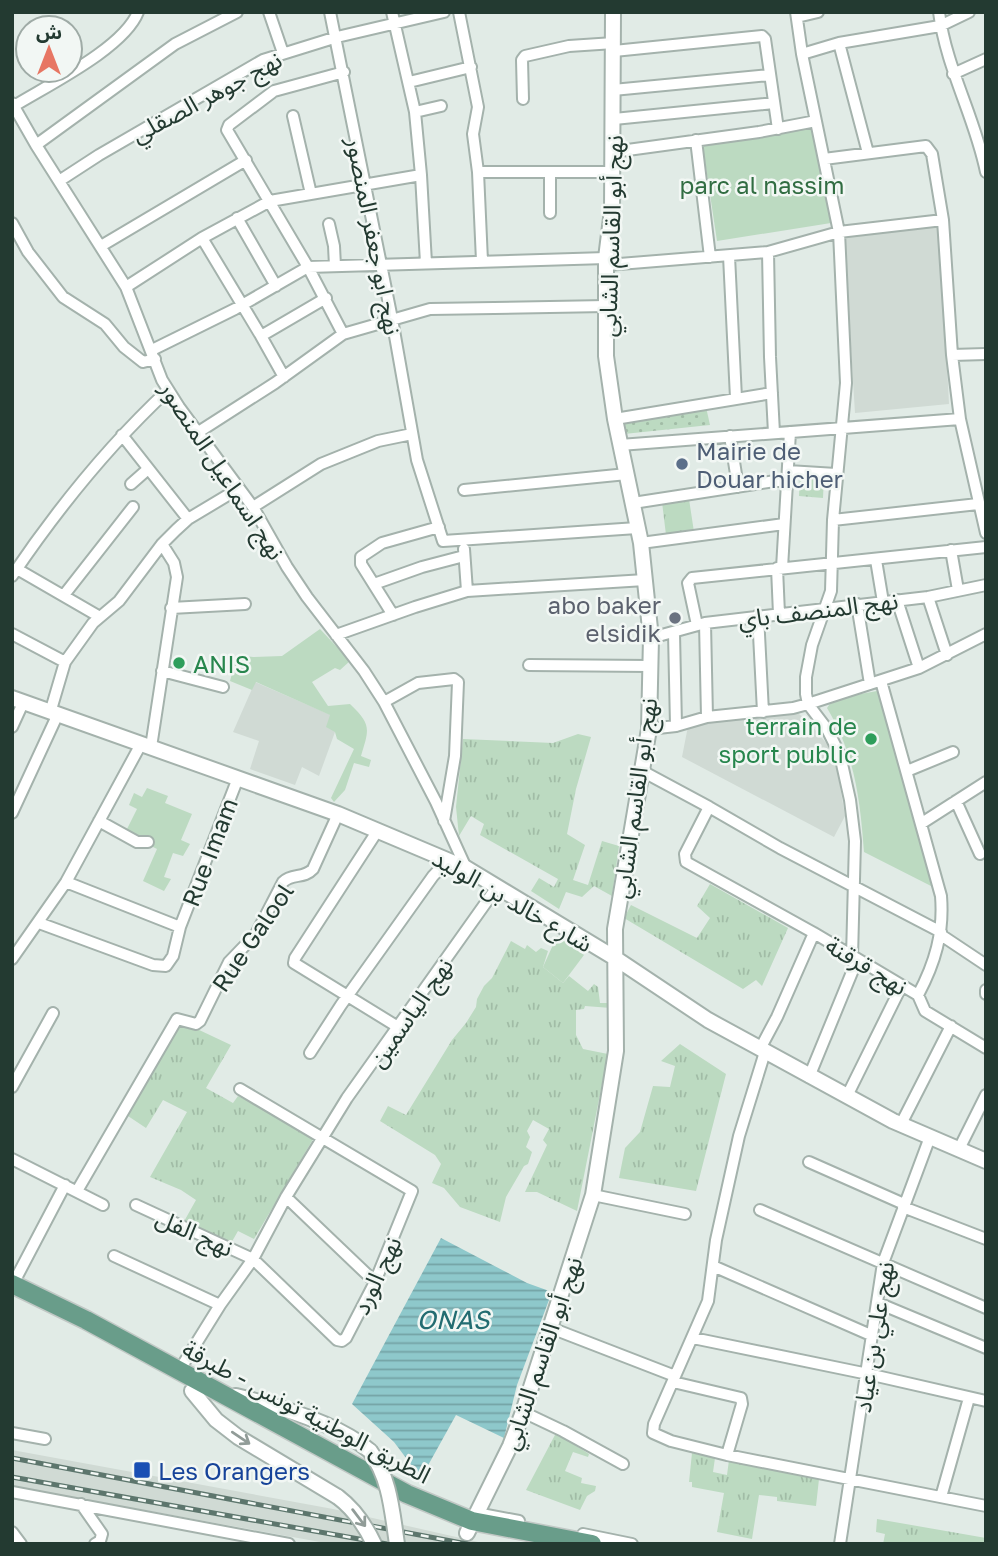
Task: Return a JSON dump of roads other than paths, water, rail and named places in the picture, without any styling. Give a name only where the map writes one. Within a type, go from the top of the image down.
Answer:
[{"type":"main road","name":"الطريق الوطنية تونس - طبرقة","points":[[13,1284],[179,1371],[200,1389]]},
{"type":"main road","name":"الطريق الوطنية تونس - طبرقة","points":[[12,1296],[407,1494],[527,1544]]},
{"type":"main road","name":"الطريق الوطنية تونس - طبرقة","points":[[472,1522],[592,1544]]},
{"type":"street","points":[[13,104],[107,48],[126,32],[138,12]]},
{"type":"street","points":[[36,145],[175,44],[237,12]]},
{"type":"street","points":[[270,12],[283,53]]},
{"type":"street","name":"نهج ابو جعفر المنصور","points":[[330,12],[392,319],[416,460],[439,527]]},
{"type":"street","name":"نهج جوهر الصقلي","points":[[59,181],[239,73],[283,53],[393,17],[444,12]]},
{"type":"street","points":[[459,12],[478,107],[473,134],[478,172],[482,261]]},
{"type":"street","name":"نهج أبو القاسم الشابي","points":[[472,1522],[510,1446],[523,1412],[593,1195],[617,1051],[617,915],[649,729],[651,638],[641,543],[615,419],[606,356],[606,262],[612,210],[614,12]]},
{"type":"street","points":[[809,1077],[855,959],[854,823],[844,772],[833,741],[808,704],[806,694],[808,663],[824,609],[830,599],[836,474],[845,414],[846,383],[839,232],[796,15],[818,12]]},
{"type":"street","points":[[939,12],[940,26],[953,74],[974,124],[986,172]]},
{"type":"street","points":[[802,54],[839,43],[940,26],[969,12]]},
{"type":"street","points":[[393,17],[415,112],[426,263]]},
{"type":"street","points":[[523,99],[522,60],[525,56],[569,46],[614,47],[760,36],[765,39],[778,129]]},
{"type":"street","points":[[839,43],[868,153]]},
{"type":"street","points":[[953,74],[985,62]]},
{"type":"street","points":[[409,82],[471,67]]},
{"type":"street","points":[[343,334],[326,298],[227,131],[229,125],[274,91],[344,72]]},
{"type":"street","points":[[613,90],[769,75]]},
{"type":"street","points":[[614,120],[774,103]]},
{"type":"street","name":"نهج اسماعيل المنصور","points":[[13,104],[126,287],[168,390],[253,507],[293,577],[384,702],[466,868]]},
{"type":"street","points":[[415,112],[441,106]]},
{"type":"street","points":[[293,116],[312,194]]},
{"type":"street","points":[[12,128],[20,118]]},
{"type":"street","points":[[613,152],[778,129],[816,121]]},
{"type":"street","points":[[696,140],[710,257]]},
{"type":"street","points":[[824,159],[916,145],[928,147],[932,154],[943,220],[952,355],[960,419],[986,533]]},
{"type":"street","points":[[102,246],[246,160]]},
{"type":"street","points":[[478,172],[612,172]]},
{"type":"street","points":[[550,173],[550,213]]},
{"type":"street","points":[[126,287],[202,238],[270,201],[421,175]]},
{"type":"street","points":[[237,218],[276,286]]},
{"type":"street","points":[[12,223],[28,252],[64,297],[105,324],[124,347],[142,362],[308,267],[482,261],[606,262],[729,256],[768,252],[839,232],[943,220]]},
{"type":"street","points":[[329,224],[335,266]]},
{"type":"street","points":[[202,238],[284,377]]},
{"type":"street","points":[[768,252],[774,433]]},
{"type":"street","points":[[729,256],[736,398]]},
{"type":"street","points":[[261,336],[326,298]]},
{"type":"street","points":[[197,433],[284,377],[343,334],[430,309],[606,306]]},
{"type":"street","points":[[952,355],[986,354]]},
{"type":"street","points":[[100,617],[64,595],[14,573],[68,496],[122,435],[168,390]]},
{"type":"street","points":[[615,419],[772,393]]},
{"type":"street","points":[[620,445],[960,419]]},
{"type":"street","points":[[779,614],[779,568],[790,432]]},
{"type":"street","points":[[253,507],[321,464],[379,441],[412,434]]},
{"type":"street","points":[[122,435],[188,519]]},
{"type":"street","points":[[730,436],[738,487]]},
{"type":"street","points":[[131,484],[148,469]]},
{"type":"street","points":[[464,490],[627,474]]},
{"type":"street","points":[[633,503],[738,487],[788,475],[836,474]]},
{"type":"street","points":[[12,813],[53,714],[65,662],[87,630],[119,601],[162,544],[188,519],[238,489]]},
{"type":"street","points":[[833,520],[981,502]]},
{"type":"street","points":[[64,595],[133,508]]},
{"type":"street","points":[[641,543],[784,524]]},
{"type":"street","points":[[393,615],[361,564],[362,555],[382,543],[439,527],[444,541],[637,528]]},
{"type":"street","points":[[463,540],[467,592]]},
{"type":"street","points":[[14,954],[39,923],[66,881],[146,745],[162,671],[177,574],[174,563],[162,544]]},
{"type":"street","points":[[706,717],[701,624],[689,579],[986,547]]},
{"type":"street","points":[[950,550],[958,590]]},
{"type":"street","points":[[374,584],[464,556]]},
{"type":"street","points":[[876,560],[883,602]]},
{"type":"street","points":[[336,635],[467,592],[645,580]]},
{"type":"street","name":"نهج المنصف باي","points":[[651,638],[701,624],[758,615],[928,597],[986,585]]},
{"type":"street","points":[[928,597],[947,655]]},
{"type":"street","points":[[897,600],[919,668]]},
{"type":"street","points":[[172,608],[245,604]]},
{"type":"street","name":"نهج قرقنة","points":[[709,807],[685,854],[686,862],[918,995],[934,962],[941,933],[941,896],[907,771],[876,682],[857,604]]},
{"type":"street","points":[[758,615],[763,712]]},
{"type":"street","points":[[674,633],[676,726]]},
{"type":"street","points":[[12,634],[65,662]]},
{"type":"street","points":[[649,729],[676,726],[706,717],[763,712],[808,704],[919,668],[986,634]]},
{"type":"street","points":[[529,665],[651,666]]},
{"type":"street","points":[[162,671],[223,687]]},
{"type":"street","points":[[384,702],[418,683],[451,679],[458,682],[455,756],[444,821]]},
{"type":"street","points":[[12,727],[18,701]]},
{"type":"street","name":"شارع خالد بن الوليد","points":[[18,701],[338,814],[466,868],[762,1051],[901,1124],[986,1161]]},
{"type":"street","points":[[907,771],[953,752]]},
{"type":"street","points":[[642,771],[941,933],[986,965]]},
{"type":"street","name":"Rue Imam","points":[[39,923],[162,967],[168,964],[238,778]]},
{"type":"street","points":[[922,823],[986,782]]},
{"type":"street","points":[[956,802],[980,854]]},
{"type":"street","name":"Rue Galool","points":[[77,1191],[177,1018],[196,1024],[200,1021],[229,962],[256,934],[283,882],[290,877],[306,875],[313,869],[338,814]]},
{"type":"street","points":[[99,821],[137,842],[148,842]]},
{"type":"street","points":[[379,830],[294,961],[296,966],[349,995],[398,1027]]},
{"type":"street","points":[[310,1053],[433,876],[448,860]]},
{"type":"street","name":"Rue Imam","points":[[66,881],[180,927]]},
{"type":"street","name":"نهج الياسمين","points":[[179,1371],[220,1305],[253,1259],[323,1137],[497,887]]},
{"type":"street","points":[[814,933],[762,1051],[743,1120],[716,1240],[710,1295],[654,1424],[653,1433],[670,1441],[727,1455],[985,1504]]},
{"type":"street","points":[[847,1097],[901,987]]},
{"type":"street","points":[[918,995],[925,1011],[986,1048]]},
{"type":"street","points":[[12,1087],[53,1013]]},
{"type":"street","points":[[901,1124],[950,1026]]},
{"type":"street","points":[[240,1089],[323,1137]]},
{"type":"street","points":[[959,1149],[986,1095]]},
{"type":"street","name":"نهج الورد","points":[[253,1259],[340,1341],[346,1338],[375,1282],[412,1191],[323,1137]]},
{"type":"street","name":"نهج علي بن عياد","points":[[840,1544],[883,1263],[930,1137]]},
{"type":"street","points":[[12,1159],[103,1205]]},
{"type":"street","points":[[809,1163],[986,1239]]},
{"type":"street","points":[[13,1284],[65,1185]]},
{"type":"street","points":[[593,1195],[685,1214]]},
{"type":"street","points":[[286,1198],[375,1282]]},
{"type":"street","name":"نهج الفل","points":[[136,1205],[253,1259]]},
{"type":"street","points":[[760,1210],[986,1308]]},
{"type":"street","points":[[114,1256],[220,1305]]},
{"type":"street","points":[[713,1266],[873,1336]]},
{"type":"street","points":[[878,1303],[986,1348]]},
{"type":"street","points":[[551,1328],[674,1379],[741,1398],[742,1404],[727,1455]]},
{"type":"street","points":[[693,1338],[986,1401]]},
{"type":"street","points":[[200,1389],[302,1417],[349,1437],[370,1451],[386,1480],[397,1544]]},
{"type":"street","points":[[200,1389],[216,1420],[238,1437],[338,1497],[360,1519],[374,1544]]},
{"type":"street","points":[[941,1497],[968,1398]]},
{"type":"street","points":[[523,1412],[623,1464]]},
{"type":"street","points":[[12,1433],[45,1439]]},
{"type":"street","points":[[15,1496],[80,1504],[289,1544]]},
{"type":"street","points":[[80,1504],[102,1534],[100,1541],[95,1544]]},
{"type":"street","points":[[472,1522],[632,1544]]},
{"type":"street","points":[[12,1532],[21,1544]]},
{"type":"water","name":"ONAS","points":[[441,1238],[527,1283],[552,1292],[517,1385],[504,1438],[456,1415],[421,1478],[394,1442],[352,1404]]},
{"type":"railway","points":[[12,1458],[467,1544]]},
{"type":"railway","points":[[12,1477],[387,1544]]},
{"type":"place","name":"Mairie de Douar hicher","points":[[682,464]]},
{"type":"place","name":"abo baker elsidik","points":[[675,618]]},
{"type":"place","name":"ANIS","points":[[179,663]]},
{"type":"place","name":"terrain de sport public","points":[[871,739]]},
{"type":"place","name":"Les Orangers","points":[[142,1470]]},
{"type":"park label","name":"parc al nassim","points":[[762,184]]}]
